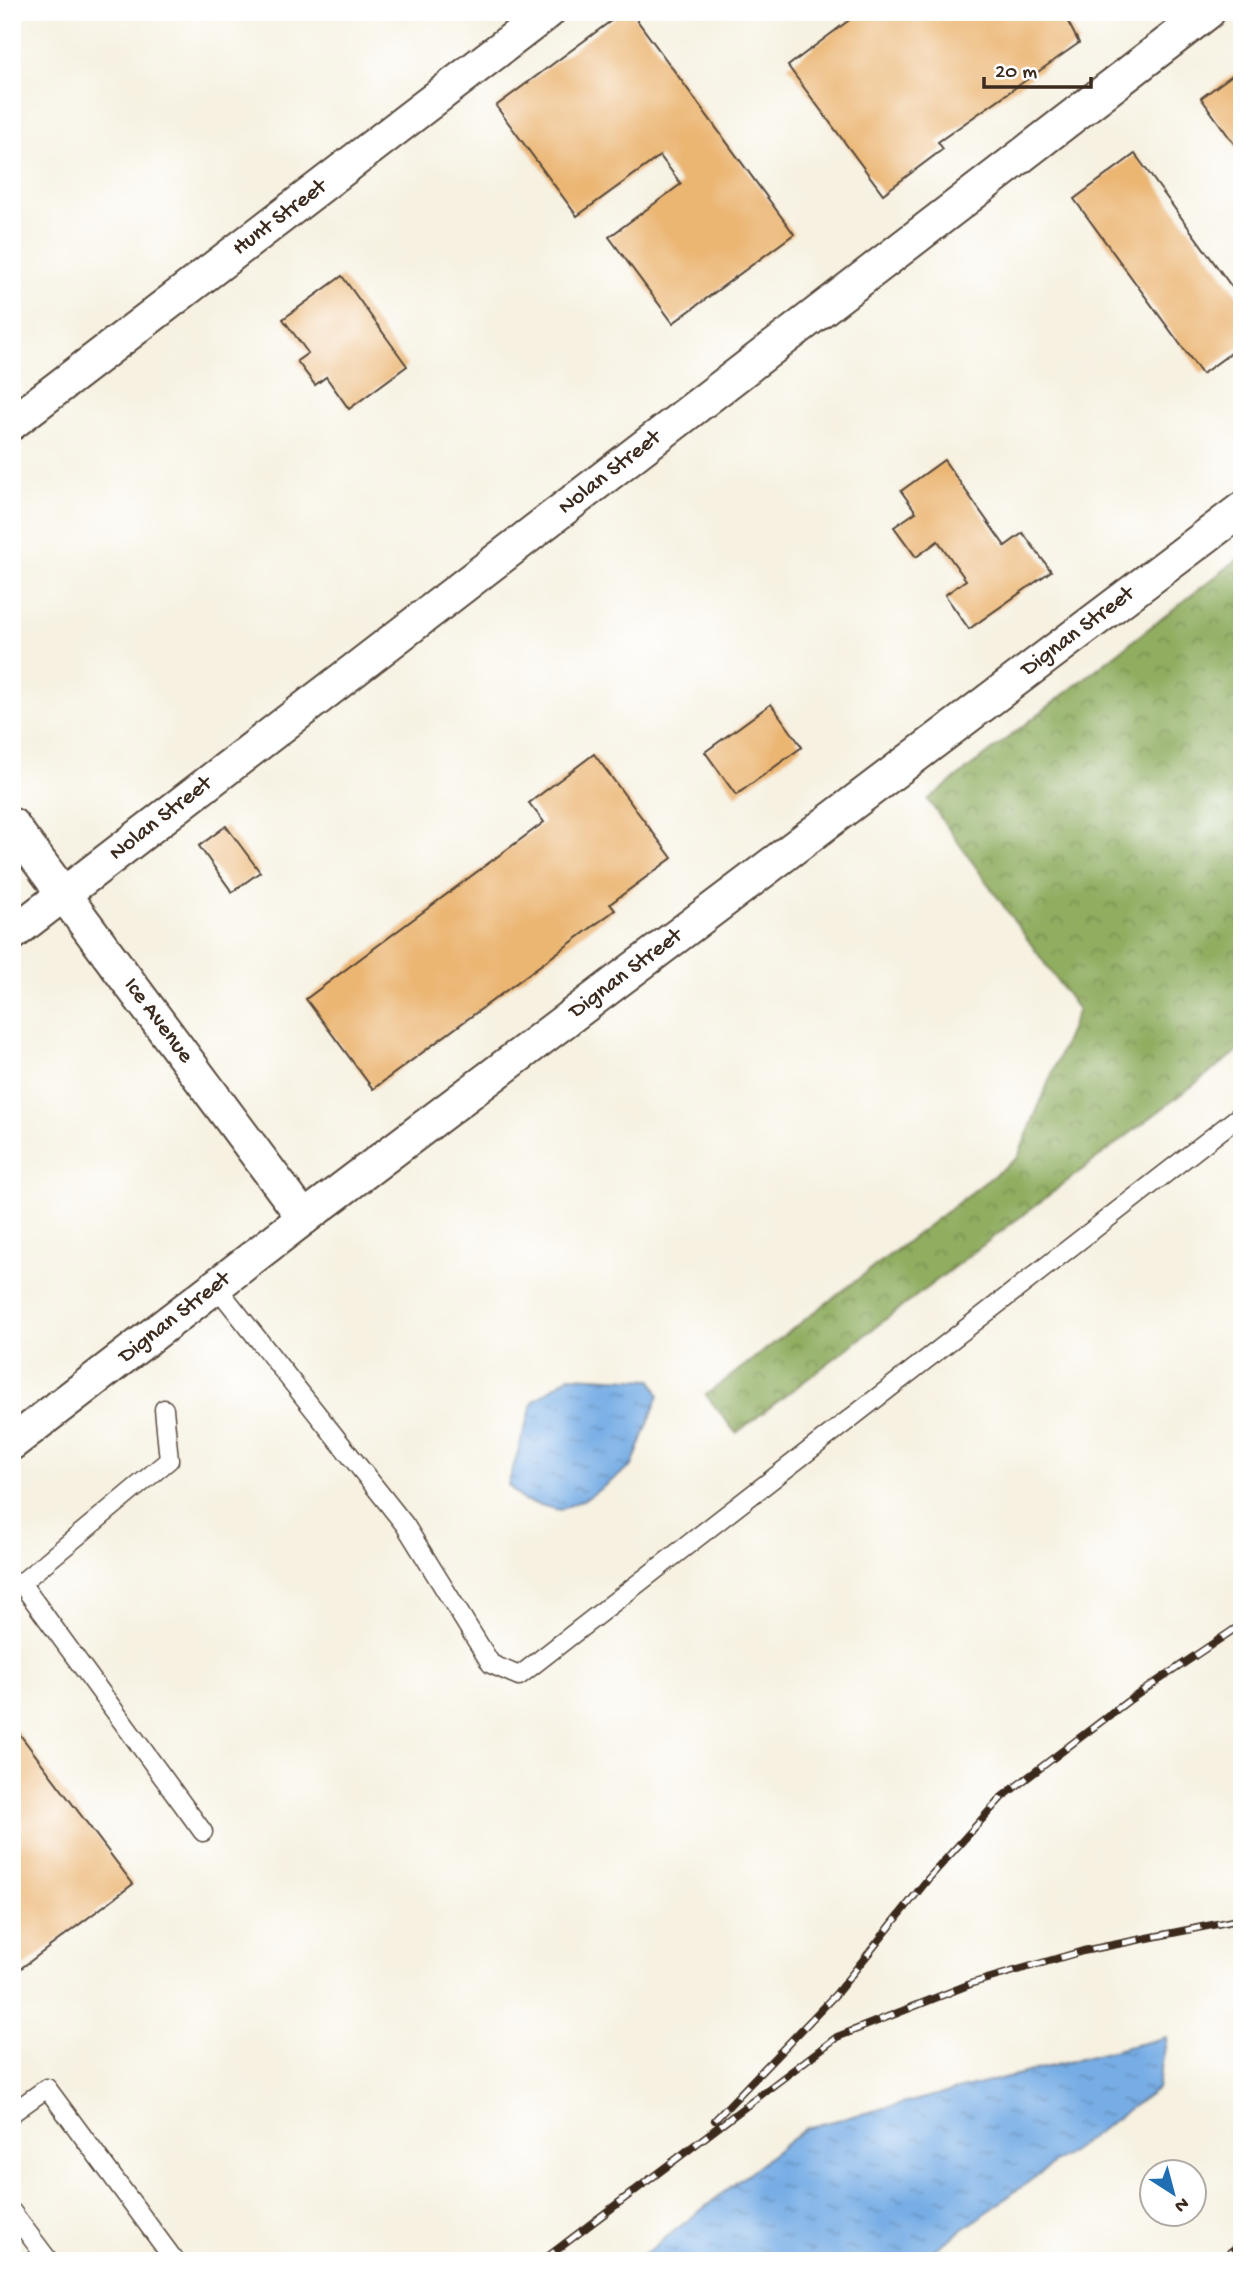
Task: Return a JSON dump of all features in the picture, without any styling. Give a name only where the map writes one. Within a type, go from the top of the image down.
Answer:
[{"type":"street","name":"Hunt Street","points":[[12,423],[548,12]]},
{"type":"street","name":"Nolan Street","points":[[12,934],[1208,12]]},
{"type":"street","name":"Dignan Street","points":[[12,1443],[304,1218],[1242,509]]},
{"type":"street","name":"Ice Avenue","points":[[12,825],[304,1218]]},
{"type":"lane","points":[[216,1286],[405,1525],[491,1664],[519,1676],[1242,1114]]},
{"type":"lane","points":[[163,1409],[169,1460],[17,1585],[203,1832]]},
{"type":"lane","points":[[12,2113],[47,2088],[175,2261]]},
{"type":"lane","points":[[12,2212],[49,2261]]},
{"type":"green space","points":[[1242,556],[1242,1048],[736,1433],[706,1395],[1018,1157],[1078,1010],[928,800]]},
{"type":"water","points":[[569,1376],[652,1380],[659,1395],[632,1466],[589,1497],[560,1510],[524,1501],[508,1485],[533,1402]]},
{"type":"water","points":[[1167,2037],[1157,2089],[919,2261],[636,2261],[806,2128]]},
{"type":"building","points":[[623,12],[631,12],[794,234],[673,323],[609,237],[681,184],[660,156],[577,216],[496,106]]},
{"type":"building","points":[[860,12],[1022,12],[1067,20],[1079,43],[938,142],[943,149],[883,194],[788,66]]},
{"type":"building","points":[[1242,68],[1242,155],[1201,98]]},
{"type":"building","points":[[1135,154],[1242,301],[1242,345],[1202,374],[1074,199]]},
{"type":"building","points":[[342,276],[407,366],[349,409],[326,377],[315,385],[297,361],[308,353],[283,319]]},
{"type":"building","points":[[944,460],[1005,546],[1023,533],[1051,571],[969,629],[945,595],[966,580],[938,541],[916,557],[894,527],[916,512],[901,491]]},
{"type":"building","points":[[771,704],[802,747],[736,795],[705,752]]},
{"type":"building","points":[[594,754],[672,858],[610,904],[615,910],[373,1089],[306,999],[544,822],[529,803]]},
{"type":"building","points":[[226,826],[260,872],[232,892],[199,846]]},
{"type":"building","points":[[12,1724],[133,1884],[12,1975]]},
{"type":"railway","points":[[715,2120],[836,1994],[928,1879],[1002,1797],[1128,1701],[1242,1624]]},
{"type":"railway","points":[[542,2261],[837,2037],[973,1983],[1083,1951],[1242,1919]]},
{"type":"railway","points":[[1219,2261],[1242,2243]]}]
